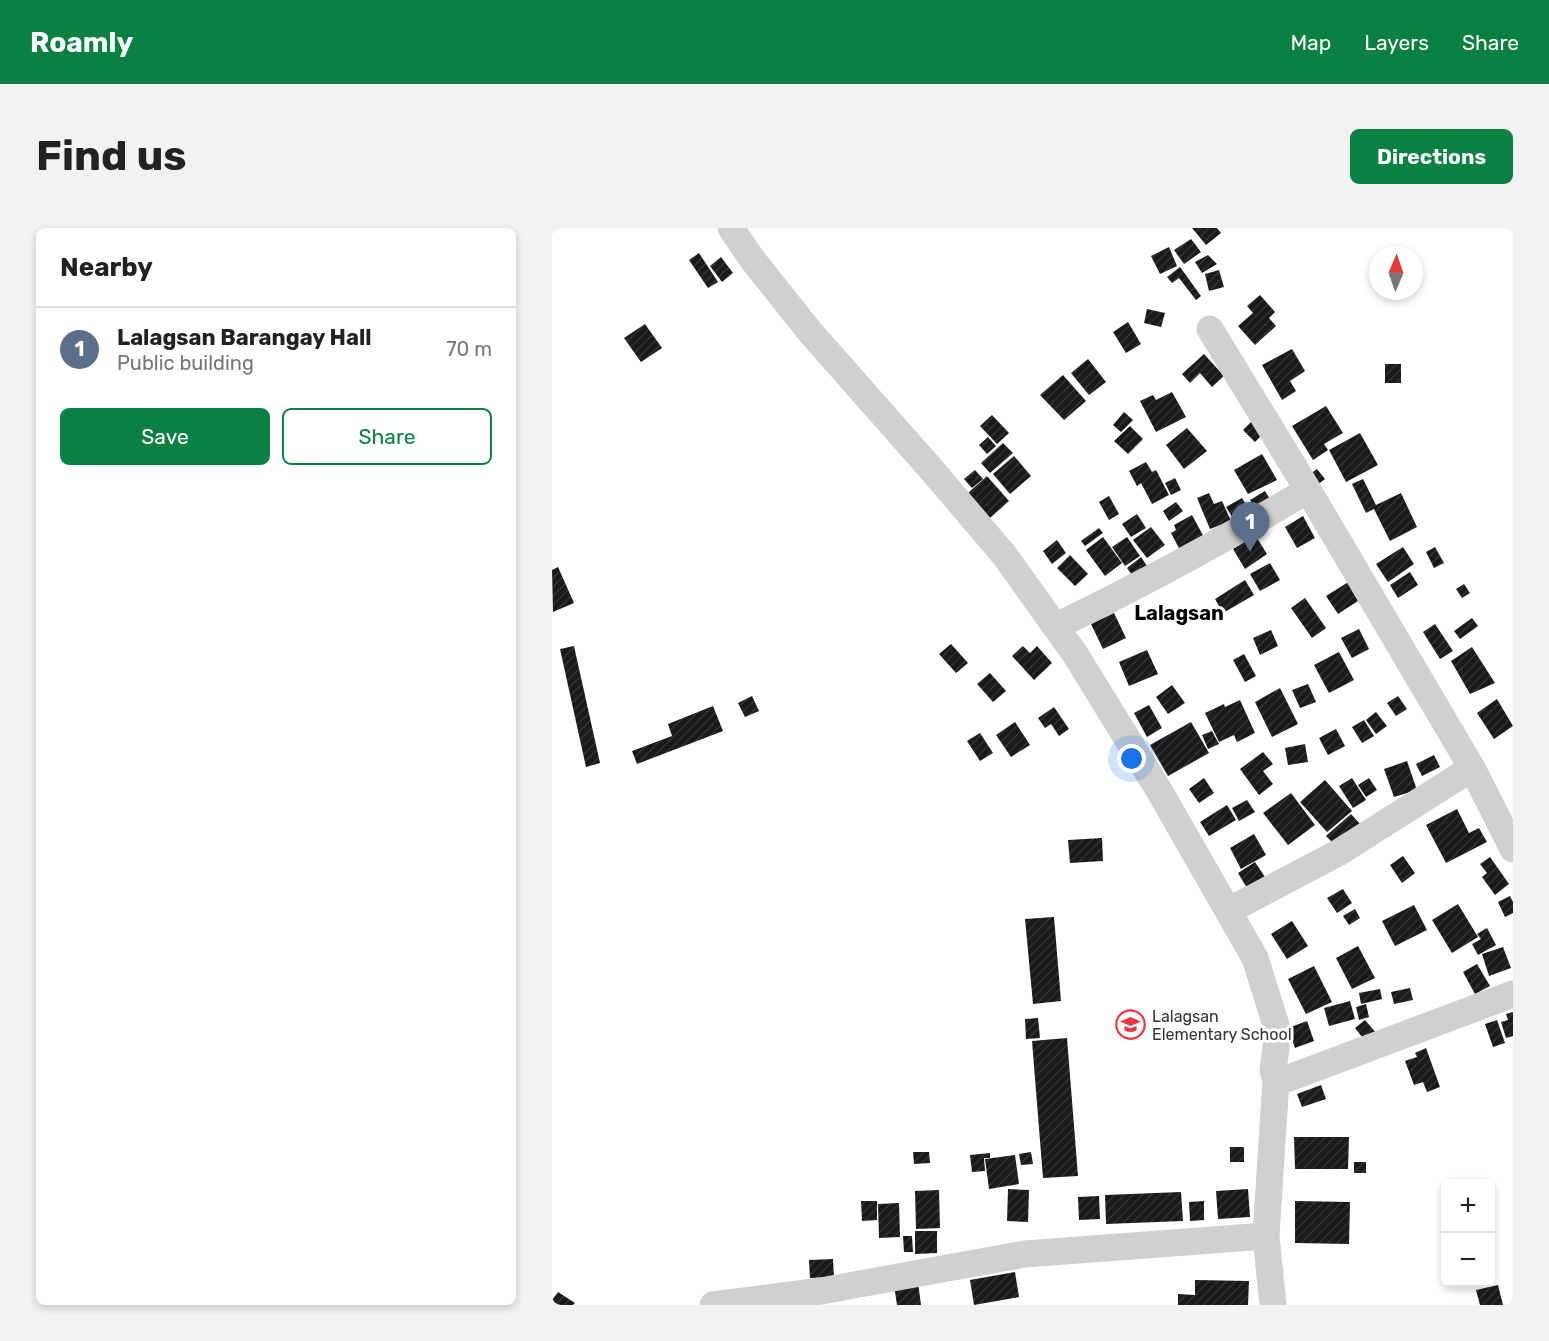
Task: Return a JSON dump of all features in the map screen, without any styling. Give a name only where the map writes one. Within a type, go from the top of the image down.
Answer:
[{"type":"street","points":[[731,228],[752,259],[811,333],[932,469],[1005,556],[1057,626],[1160,792],[1255,958],[1276,1024],[1273,1070],[1276,1080],[1266,1236],[1273,1305]]},
{"type":"street","points":[[1210,329],[1472,768],[1513,849]]},
{"type":"street","points":[[1057,626],[1125,593],[1308,490]]},
{"type":"street","points":[[1228,911],[1338,853],[1472,768]]},
{"type":"street","points":[[1276,1080],[1281,1082],[1513,994]]},
{"type":"street","points":[[713,1305],[821,1291],[1025,1254],[1266,1236]]},
{"type":"building","points":[[1192,228],[1217,228],[1221,233],[1206,245]]},
{"type":"building","points":[[1191,239],[1201,252],[1184,264],[1174,250]]},
{"type":"building","points":[[1169,247],[1177,266],[1160,274],[1151,256]]},
{"type":"building","points":[[699,253],[718,282],[708,288],[689,260]]},
{"type":"building","points":[[1208,255],[1217,264],[1202,273],[1195,262]]},
{"type":"building","points":[[721,257],[733,273],[722,282],[710,266]]},
{"type":"building","points":[[1180,267],[1201,296],[1196,300],[1179,278],[1172,283],[1167,277]]},
{"type":"building","points":[[1219,270],[1224,287],[1209,291],[1205,274]]},
{"type":"building","points":[[1260,295],[1275,312],[1269,318],[1276,326],[1255,345],[1238,326],[1253,313],[1247,306]]},
{"type":"building","points":[[1147,309],[1165,313],[1161,327],[1144,323]]},
{"type":"building","points":[[1128,322],[1141,344],[1126,353],[1113,332]]},
{"type":"building","points":[[645,324],[662,348],[641,362],[624,338]]},
{"type":"building","points":[[1292,349],[1305,371],[1290,381],[1296,391],[1282,400],[1262,365]]},
{"type":"building","points":[[1204,354],[1224,376],[1212,387],[1200,373],[1190,383],[1182,374]]},
{"type":"building","points":[[1088,359],[1106,382],[1089,395],[1071,373]]},
{"type":"building","points":[[1385,364],[1401,364],[1401,383],[1385,383]]},
{"type":"building","points":[[1063,375],[1086,401],[1064,420],[1040,395]]},
{"type":"building","points":[[1172,392],[1186,417],[1156,432],[1140,401],[1153,395],[1156,400]]},
{"type":"building","points":[[1326,406],[1343,433],[1324,444],[1328,450],[1313,460],[1292,426]]},
{"type":"building","points":[[1124,412],[1133,420],[1121,432],[1113,425]]},
{"type":"building","points":[[992,415],[1009,433],[997,444],[980,426]]},
{"type":"building","points":[[1255,418],[1267,430],[1255,442],[1243,430]]},
{"type":"building","points":[[1130,426],[1143,439],[1128,454],[1114,441]]},
{"type":"building","points":[[1187,428],[1207,451],[1184,469],[1166,445]]},
{"type":"building","points":[[1360,433],[1378,465],[1346,482],[1329,450]]},
{"type":"building","points":[[988,437],[996,446],[987,454],[979,445]]},
{"type":"building","points":[[1003,443],[1013,453],[990,473],[981,463]]},
{"type":"building","points":[[1262,454],[1277,480],[1248,494],[1234,470]]},
{"type":"building","points":[[1014,456],[1031,476],[1010,494],[993,474]]},
{"type":"building","points":[[1146,462],[1152,472],[1156,470],[1169,495],[1152,504],[1141,483],[1137,486],[1129,471]]},
{"type":"building","points":[[1317,469],[1325,479],[1317,485],[1310,474]]},
{"type":"building","points":[[975,470],[983,479],[972,488],[964,479]]},
{"type":"building","points":[[987,476],[1009,501],[990,518],[968,493]]},
{"type":"building","points":[[1175,478],[1181,490],[1171,495],[1165,483]]},
{"type":"building","points":[[1363,479],[1376,505],[1401,493],[1417,527],[1390,541],[1374,509],[1366,513],[1352,484]]},
{"type":"building","points":[[1265,491],[1273,504],[1258,513],[1250,500]]},
{"type":"building","points":[[1209,493],[1214,504],[1222,501],[1231,521],[1210,529],[1197,498]]},
{"type":"building","points":[[1109,496],[1119,514],[1109,520],[1099,502]]},
{"type":"building","points":[[1242,498],[1250,511],[1234,520],[1226,507]]},
{"type":"building","points":[[1176,502],[1183,511],[1169,521],[1163,511]]},
{"type":"building","points":[[1137,514],[1146,528],[1131,537],[1122,524]]},
{"type":"building","points":[[1192,515],[1205,539],[1181,552],[1171,533],[1176,530],[1174,525]]},
{"type":"building","points":[[1303,516],[1315,538],[1297,548],[1285,527]]},
{"type":"building","points":[[1151,527],[1165,545],[1147,558],[1133,540]]},
{"type":"building","points":[[1099,528],[1103,533],[1085,546],[1081,541]]},
{"type":"building","points":[[1255,535],[1267,554],[1245,569],[1233,549]]},
{"type":"building","points":[[1103,537],[1122,563],[1105,576],[1086,550]]},
{"type":"building","points":[[1127,537],[1140,556],[1125,566],[1112,547]]},
{"type":"building","points":[[1057,540],[1066,553],[1052,564],[1043,551]]},
{"type":"building","points":[[1403,547],[1414,564],[1388,582],[1376,564]]},
{"type":"building","points":[[1435,547],[1444,563],[1434,568],[1426,552]]},
{"type":"building","points":[[1070,555],[1088,574],[1075,586],[1057,568]]},
{"type":"building","points":[[1141,557],[1149,569],[1135,579],[1127,568]]},
{"type":"building","points":[[1270,563],[1280,580],[1260,591],[1250,574]]},
{"type":"building","points":[[558,567],[574,603],[553,612],[552,570]]},
{"type":"building","points":[[1410,572],[1418,585],[1398,598],[1390,585]]},
{"type":"building","points":[[1245,580],[1254,595],[1223,613],[1215,599]]},
{"type":"building","points":[[1350,581],[1361,599],[1338,614],[1326,596]]},
{"type":"building","points":[[1464,584],[1470,593],[1462,598],[1456,589]]},
{"type":"building","points":[[1305,598],[1326,628],[1312,638],[1291,608]]},
{"type":"building","points":[[1114,613],[1126,638],[1103,649],[1091,624]]},
{"type":"building","points":[[1472,618],[1478,626],[1460,639],[1454,631]]},
{"type":"building","points":[[1435,624],[1453,651],[1440,659],[1423,632]]},
{"type":"building","points":[[1359,629],[1369,649],[1352,658],[1341,638]]},
{"type":"building","points":[[1271,630],[1278,646],[1260,655],[1253,638]]},
{"type":"building","points":[[951,644],[968,663],[956,673],[939,654]]},
{"type":"building","points":[[574,646],[600,763],[586,767],[560,649]]},
{"type":"building","points":[[1023,646],[1030,653],[1037,646],[1052,663],[1034,680],[1012,656]]},
{"type":"building","points":[[1472,647],[1495,683],[1470,694],[1451,661]]},
{"type":"building","points":[[1147,650],[1158,674],[1129,686],[1119,662]]},
{"type":"building","points":[[1339,652],[1354,680],[1329,693],[1314,665]]},
{"type":"building","points":[[1244,654],[1256,676],[1245,682],[1233,660]]},
{"type":"building","points":[[990,673],[1006,691],[993,702],[977,684]]},
{"type":"building","points":[[1308,684],[1316,702],[1300,708],[1292,690]]},
{"type":"building","points":[[1172,685],[1185,703],[1168,714],[1156,697]]},
{"type":"building","points":[[1280,688],[1298,724],[1272,737],[1255,702]]},
{"type":"building","points":[[752,696],[759,711],[745,717],[738,703]]},
{"type":"building","points":[[1398,696],[1407,709],[1396,716],[1387,703]]},
{"type":"building","points":[[1497,699],[1513,726],[1494,739],[1477,713]]},
{"type":"building","points":[[1240,700],[1255,733],[1237,742],[1234,735],[1219,742],[1205,713],[1224,704],[1225,707]]},
{"type":"building","points":[[1149,705],[1162,728],[1147,737],[1134,713]]},
{"type":"building","points":[[713,706],[723,731],[637,764],[632,751],[672,736],[668,724]]},
{"type":"building","points":[[1054,707],[1069,729],[1059,736],[1051,724],[1045,728],[1038,718]]},
{"type":"building","points":[[1376,712],[1387,726],[1376,734],[1366,720]]},
{"type":"building","points":[[1364,720],[1374,736],[1362,743],[1352,727]]},
{"type":"building","points":[[1015,722],[1030,745],[1011,757],[996,735]]},
{"type":"building","points":[[1191,722],[1209,753],[1168,776],[1150,745]]},
{"type":"building","points":[[1336,729],[1345,746],[1328,755],[1319,738]]},
{"type":"building","points":[[1212,731],[1219,744],[1208,749],[1202,735]]},
{"type":"building","points":[[980,733],[993,753],[980,761],[967,741]]},
{"type":"building","points":[[1305,744],[1308,762],[1288,765],[1285,748]]},
{"type":"building","points":[[1263,752],[1273,764],[1263,771],[1273,784],[1259,795],[1240,769]]},
{"type":"building","points":[[1434,755],[1440,767],[1422,776],[1416,764]]},
{"type":"building","points":[[1407,761],[1417,790],[1394,797],[1384,769]]},
{"type":"building","points":[[1204,778],[1214,793],[1199,803],[1189,789]]},
{"type":"building","points":[[1352,778],[1366,800],[1353,808],[1339,786]]},
{"type":"building","points":[[1369,778],[1377,790],[1366,797],[1358,785]]},
{"type":"building","points":[[1325,780],[1352,811],[1327,832],[1300,802]]},
{"type":"building","points":[[1291,793],[1315,825],[1288,845],[1263,813]]},
{"type":"building","points":[[1247,800],[1255,812],[1239,821],[1232,808]]},
{"type":"building","points":[[1227,805],[1236,820],[1209,836],[1200,822]]},
{"type":"building","points":[[1457,809],[1469,833],[1479,828],[1487,842],[1446,863],[1426,825]]},
{"type":"building","points":[[1351,814],[1361,825],[1337,847],[1326,836]]},
{"type":"building","points":[[1254,834],[1266,855],[1241,869],[1230,848]]},
{"type":"building","points":[[1102,838],[1103,861],[1070,863],[1068,840]]},
{"type":"building","points":[[1403,856],[1415,873],[1402,883],[1390,865]]},
{"type":"building","points":[[1490,857],[1509,884],[1495,895],[1482,877],[1487,873],[1480,864]]},
{"type":"building","points":[[1255,862],[1265,877],[1247,888],[1238,873]]},
{"type":"building","points":[[1343,889],[1352,903],[1337,913],[1327,898]]},
{"type":"building","points":[[1510,896],[1513,902],[1513,913],[1505,917],[1498,902]]},
{"type":"building","points":[[1458,904],[1478,937],[1452,953],[1432,920]]},
{"type":"building","points":[[1414,905],[1427,930],[1395,946],[1382,921]]},
{"type":"building","points":[[1355,909],[1360,918],[1349,925],[1343,916]]},
{"type":"building","points":[[1054,917],[1061,1001],[1033,1004],[1025,919]]},
{"type":"building","points":[[1292,921],[1308,946],[1287,959],[1271,934]]},
{"type":"building","points":[[1487,928],[1496,945],[1478,955],[1472,944],[1481,939],[1477,934]]},
{"type":"building","points":[[1358,946],[1375,978],[1352,989],[1336,958]]},
{"type":"building","points":[[1503,947],[1511,968],[1489,976],[1482,954]]},
{"type":"building","points":[[1477,964],[1490,986],[1475,994],[1463,972]]},
{"type":"building","points":[[1314,966],[1332,1002],[1306,1014],[1288,979]]},
{"type":"building","points":[[1410,988],[1413,1000],[1394,1004],[1391,992]]},
{"type":"building","points":[[1380,989],[1382,999],[1361,1004],[1359,993]]},
{"type":"building","points":[[1350,1001],[1355,1019],[1329,1026],[1324,1008]]},
{"type":"building","points":[[1366,1004],[1369,1017],[1359,1020],[1356,1007]]},
{"type":"building","points":[[1513,1012],[1513,1036],[1506,1038],[1501,1022],[1508,1020],[1506,1014]]},
{"type":"building","points":[[1038,1018],[1040,1038],[1026,1039],[1025,1019]]},
{"type":"building","points":[[1365,1020],[1377,1034],[1366,1042],[1355,1028]]},
{"type":"building","points":[[1497,1020],[1505,1043],[1493,1047],[1485,1024]]},
{"type":"building","points":[[1307,1021],[1314,1041],[1295,1048],[1288,1028]]},
{"type":"building","points":[[1067,1038],[1078,1176],[1043,1178],[1032,1041]]},
{"type":"building","points":[[1426,1048],[1440,1087],[1427,1092],[1423,1082],[1414,1085],[1405,1061],[1417,1057],[1415,1053]]},
{"type":"building","points":[[1321,1085],[1326,1099],[1302,1107],[1297,1094]]},
{"type":"building","points":[[1294,1137],[1349,1137],[1348,1169],[1295,1169]]},
{"type":"building","points":[[1230,1147],[1244,1147],[1244,1162],[1230,1162]]},
{"type":"building","points":[[913,1152],[929,1152],[930,1163],[914,1164]]},
{"type":"building","points":[[1031,1152],[1033,1164],[1021,1165],[1019,1154]]},
{"type":"building","points":[[990,1153],[990,1158],[984,1158],[985,1171],[972,1172],[970,1155]]},
{"type":"building","points":[[1015,1155],[1019,1184],[989,1189],[985,1159]]},
{"type":"building","points":[[1354,1162],[1366,1162],[1366,1173],[1354,1173]]},
{"type":"building","points":[[1008,1189],[1029,1190],[1028,1222],[1007,1221]]},
{"type":"building","points":[[1248,1189],[1250,1217],[1218,1219],[1216,1191]]},
{"type":"building","points":[[939,1190],[940,1228],[916,1229],[915,1191]]},
{"type":"building","points":[[1181,1192],[1183,1221],[1106,1224],[1105,1195]]},
{"type":"building","points":[[1099,1196],[1100,1219],[1079,1220],[1078,1197]]},
{"type":"building","points":[[861,1201],[877,1201],[877,1220],[862,1221]]},
{"type":"building","points":[[1204,1201],[1204,1220],[1190,1221],[1189,1202]]},
{"type":"building","points":[[1295,1201],[1350,1202],[1349,1244],[1295,1243]]},
{"type":"building","points":[[899,1203],[900,1237],[879,1238],[878,1204]]},
{"type":"building","points":[[915,1231],[937,1231],[937,1253],[915,1254]]},
{"type":"building","points":[[903,1236],[912,1236],[913,1252],[904,1252]]},
{"type":"building","points":[[833,1259],[834,1277],[810,1278],[809,1260]]},
{"type":"building","points":[[1015,1272],[1019,1297],[974,1305],[970,1280]]},
{"type":"building","points":[[1195,1280],[1249,1281],[1248,1305],[1178,1305],[1178,1294],[1195,1295]]},
{"type":"building","points":[[918,1282],[921,1305],[897,1305],[894,1285]]},
{"type":"building","points":[[1498,1285],[1503,1305],[1480,1305],[1476,1290]]},
{"type":"building","points":[[558,1292],[575,1303],[573,1305],[552,1305],[552,1300]]},
{"type":"place","name":"Lalagsan Barangay Hall","points":[[1250,552]]},
{"type":"place","name":"Lalagsan Elementary School","points":[[1131,1025]]},
{"type":"district","name":"Lalagsan","points":[[1179,613]]}]
